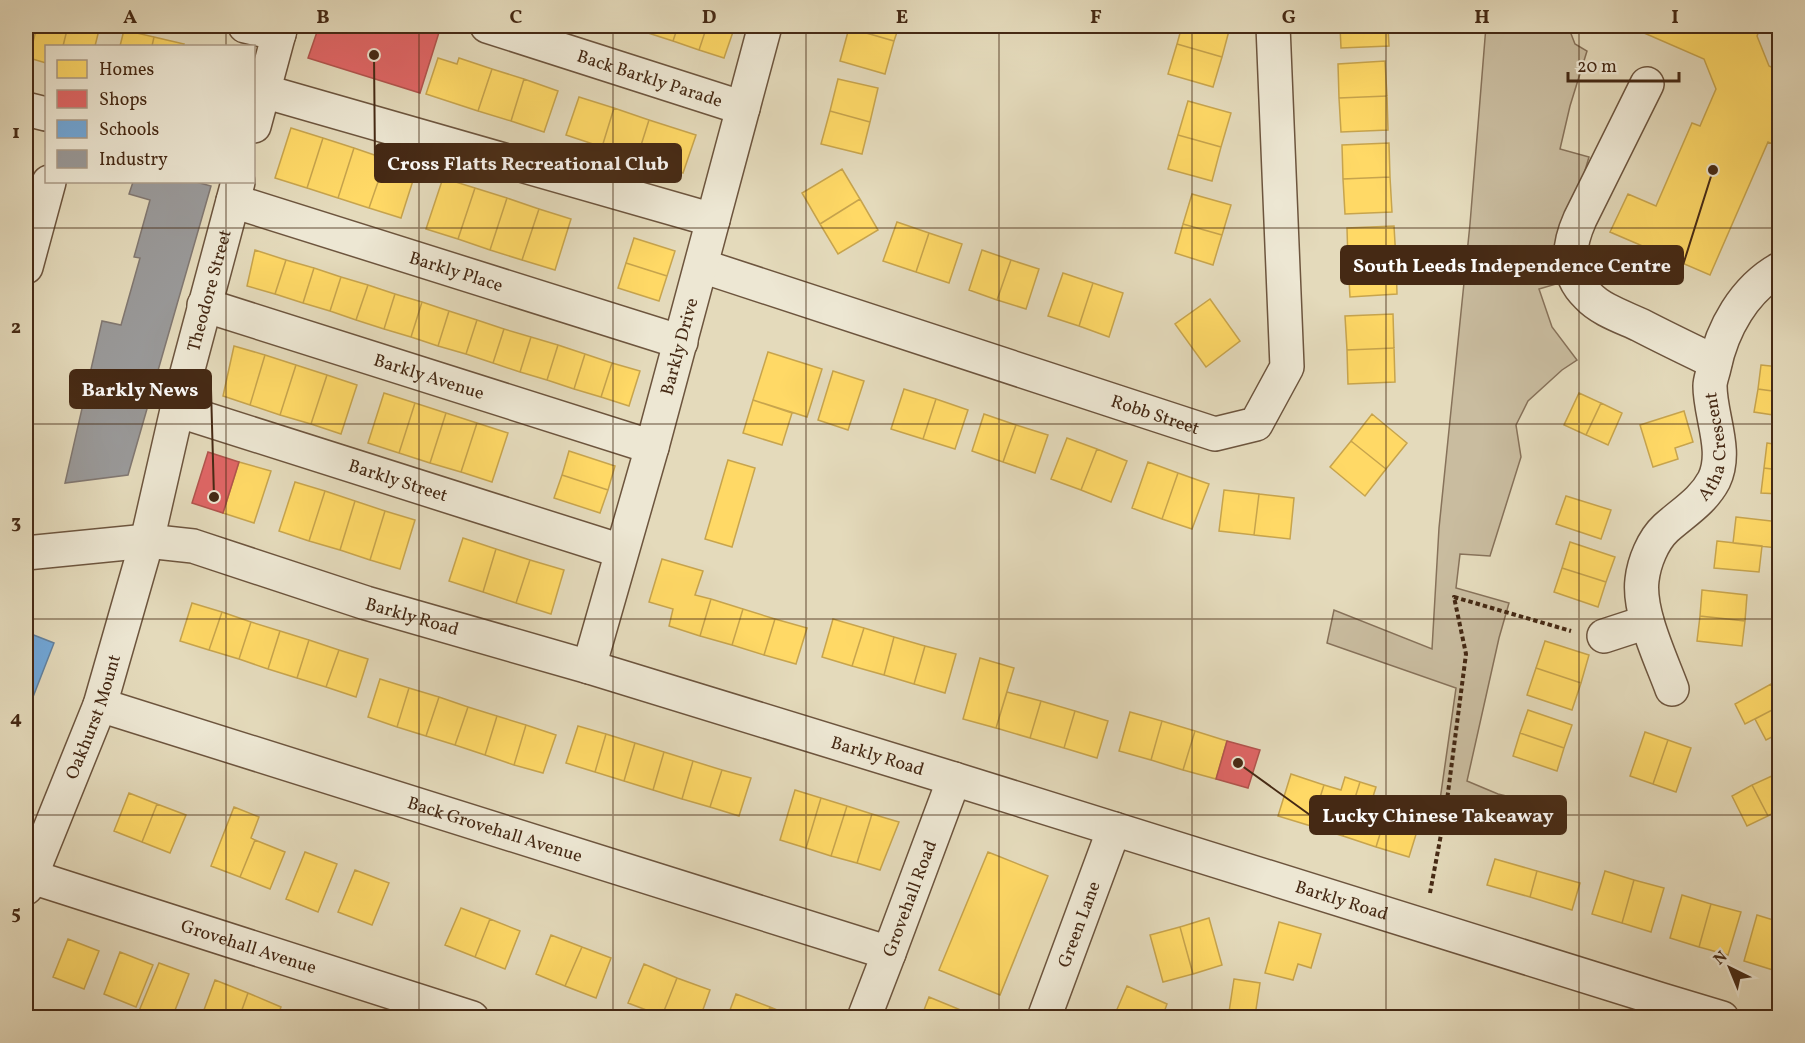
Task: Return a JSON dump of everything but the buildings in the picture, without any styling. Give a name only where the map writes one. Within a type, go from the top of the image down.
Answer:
[{"type":"street","points":[[246,26],[280,30],[255,122]]},
{"type":"street","name":"Back Barkly Parade","points":[[487,26],[743,108]]},
{"type":"street","name":"Barkly Drive","points":[[589,668],[702,266],[765,26]]},
{"type":"street","name":"Robb Street","points":[[702,266],[1215,435],[1256,424],[1287,367],[1273,26]]},
{"type":"street","points":[[1647,84],[1571,238],[1570,259],[1576,279],[1588,296],[1605,308],[1715,362]]},
{"type":"street","points":[[263,91],[713,220]]},
{"type":"street","points":[[26,109],[45,114]]},
{"type":"street","points":[[26,267],[50,183]]},
{"type":"street","name":"Theodore Street","points":[[147,541],[177,410],[235,191]]},
{"type":"street","name":"Barkly Place","points":[[235,191],[681,342]]},
{"type":"street","name":"Atha Crescent","points":[[1672,689],[1647,622],[1641,582],[1649,554],[1664,530],[1703,497],[1715,478],[1719,455],[1710,385],[1719,343],[1739,305],[1769,275],[1779,269]]},
{"type":"street","name":"Barkly Avenue","points":[[204,304],[652,447]]},
{"type":"street","name":"Barkly Street","points":[[177,410],[621,551]]},
{"type":"street","name":"Barkly Road","points":[[26,553],[147,541],[193,546],[366,603],[954,779],[1424,926],[1658,1009],[1722,1017]]},
{"type":"street","name":"Oakhurst Mount","points":[[27,880],[100,705],[147,541]]},
{"type":"street","points":[[1605,636],[1647,622]]},
{"type":"street","name":"Back Grovehall Avenue","points":[[100,705],[889,953]]},
{"type":"street","name":"Grovehall Road","points":[[864,1017],[954,779]]},
{"type":"street","name":"Green Lane","points":[[1044,1017],[1114,829]]},
{"type":"street","name":"Grovehall Avenue","points":[[27,880],[472,1017]]},
{"type":"path","points":[[1424,926],[1446,808],[1466,654],[1454,597],[1585,635],[1605,636]]},
{"type":"path","points":[[1779,633],[1773,643],[1779,647]]},
{"type":"shaded area","points":[[1486,26],[1568,26],[1575,44],[1587,51],[1560,149],[1589,157],[1570,221],[1563,282],[1539,289],[1552,327],[1577,360],[1562,370],[1528,401],[1516,425],[1521,457],[1490,556],[1460,554],[1456,588],[1509,603],[1467,781],[1498,794],[1548,806],[1546,833],[1437,821],[1456,688],[1327,643],[1334,610],[1432,649],[1439,528],[1470,224]]},
{"type":"place","name":"Cross Flatts Recreational Club","points":[[374,55]]},
{"type":"place","name":"South Leeds Independence Centre","points":[[1713,170]]},
{"type":"place","name":"Barkly News","points":[[214,497]]},
{"type":"place","name":"Lucky Chinese Takeaway","points":[[1238,763]]}]
